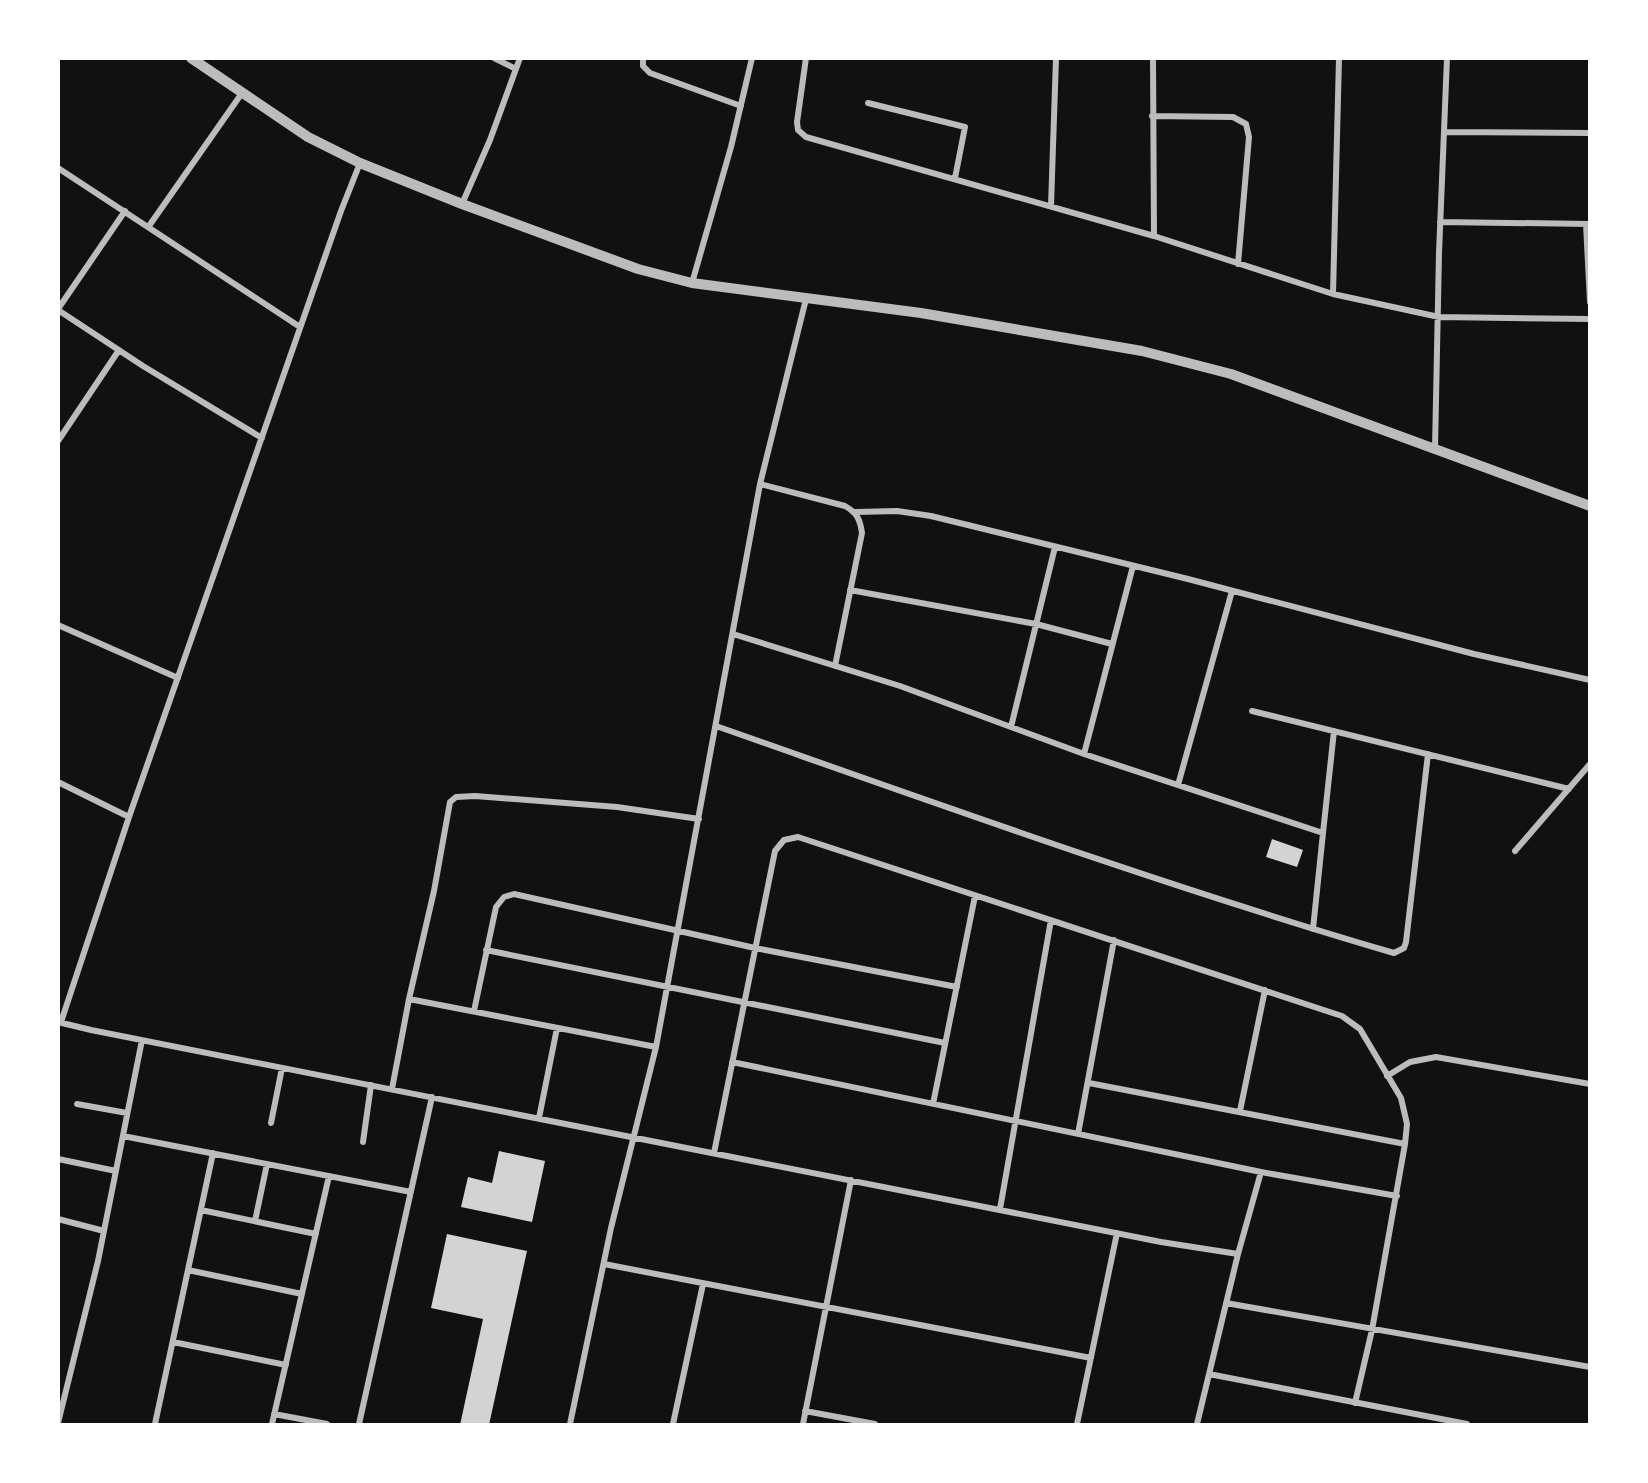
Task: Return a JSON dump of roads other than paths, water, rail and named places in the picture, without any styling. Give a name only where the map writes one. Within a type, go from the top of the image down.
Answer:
[{"type":"street","points":[[191,58],[308,137],[360,163],[462,204],[638,269],[692,283],[921,313],[1142,351],[1231,374],[1590,507]]},
{"type":"street","points":[[494,58],[516,69]]},
{"type":"street","points":[[462,204],[490,140],[520,58]]},
{"type":"street","points":[[643,58],[643,66],[650,73],[741,106]]},
{"type":"street","points":[[692,283],[752,58]]},
{"type":"street","points":[[806,58],[797,122],[798,130],[806,137],[1154,236],[1333,294],[1438,316],[1590,320]]},
{"type":"street","points":[[1052,206],[1056,58]]},
{"type":"street","points":[[1153,58],[1154,236]]},
{"type":"street","points":[[1333,294],[1339,58]]},
{"type":"street","points":[[1436,450],[1440,222],[1447,58]]},
{"type":"street","points":[[149,226],[242,93]]},
{"type":"street","points":[[868,103],[965,128],[955,178]]},
{"type":"street","points":[[1152,116],[1233,117],[1246,124],[1249,137],[1238,264]]},
{"type":"street","points":[[1445,132],[1590,133]]},
{"type":"street","points":[[360,163],[300,327],[60,1022],[1117,1233],[1238,1254]]},
{"type":"street","points":[[58,168],[300,327]]},
{"type":"street","points":[[125,211],[58,310],[262,438]]},
{"type":"street","points":[[1440,222],[1588,224],[1590,302]]},
{"type":"street","points":[[570,1425],[604,1264],[656,1047],[760,484],[806,299]]},
{"type":"street","points":[[58,441],[119,350]]},
{"type":"street","points":[[760,484],[845,506],[856,512],[897,511],[931,516],[1474,654],[1590,680]]},
{"type":"street","points":[[835,666],[862,533],[856,512]]},
{"type":"street","points":[[1011,727],[1055,547]]},
{"type":"street","points":[[1084,754],[1133,566]]},
{"type":"street","points":[[850,590],[1036,624],[1112,644]]},
{"type":"street","points":[[1178,785],[1232,591]]},
{"type":"street","points":[[58,625],[178,678]]},
{"type":"street","points":[[733,634],[900,686],[1084,754],[1323,833]]},
{"type":"street","points":[[1252,711],[1569,789]]},
{"type":"street","points":[[716,726],[1032,837],[1313,929],[1394,952],[1404,948],[1428,754]]},
{"type":"street","points":[[1313,929],[1334,731]]},
{"type":"street","points":[[1515,851],[1590,764]]},
{"type":"street","points":[[58,782],[129,817]]},
{"type":"street","points":[[392,1089],[409,999],[434,891],[450,802],[456,797],[475,796],[617,807],[699,819]]},
{"type":"street","points":[[714,1153],[775,851],[784,840],[798,837],[1342,1016],[1360,1029],[1401,1098],[1407,1124],[1372,1330],[1355,1402]]},
{"type":"street","points":[[474,1011],[496,906],[504,897],[514,894],[678,932],[957,987]]},
{"type":"street","points":[[933,1104],[975,896]]},
{"type":"street","points":[[1000,1209],[1051,920]]},
{"type":"street","points":[[1078,1134],[1114,940]]},
{"type":"street","points":[[486,950],[945,1043]]},
{"type":"street","points":[[1240,1111],[1265,990]]},
{"type":"street","points":[[409,999],[656,1047]]},
{"type":"street","points":[[539,1118],[557,1028]]},
{"type":"street","points":[[58,1423],[104,1231],[142,1040]]},
{"type":"street","points":[[1387,1076],[1410,1062],[1436,1057],[1590,1084]]},
{"type":"street","points":[[732,1062],[1262,1172],[1396,1196]]},
{"type":"street","points":[[271,1123],[282,1068]]},
{"type":"street","points":[[1089,1083],[1405,1144]]},
{"type":"street","points":[[363,1142],[372,1085]]},
{"type":"street","points":[[358,1425],[432,1097]]},
{"type":"street","points":[[77,1104],[127,1113]]},
{"type":"street","points":[[123,1136],[411,1192]]},
{"type":"street","points":[[155,1425],[213,1154]]},
{"type":"street","points":[[58,1160],[116,1171]]},
{"type":"street","points":[[255,1221],[267,1164]]},
{"type":"street","points":[[1197,1425],[1238,1254],[1262,1172]]},
{"type":"street","points":[[272,1425],[329,1176]]},
{"type":"street","points":[[803,1425],[851,1180]]},
{"type":"street","points":[[201,1210],[316,1234]]},
{"type":"street","points":[[58,1219],[104,1231]]},
{"type":"street","points":[[1077,1425],[1117,1233]]},
{"type":"street","points":[[604,1264],[1090,1358]]},
{"type":"street","points":[[188,1270],[302,1294]]},
{"type":"street","points":[[673,1425],[703,1284]]},
{"type":"street","points":[[1226,1303],[1590,1367]]},
{"type":"street","points":[[173,1342],[286,1365]]},
{"type":"street","points":[[1209,1374],[1467,1425]]},
{"type":"street","points":[[806,1411],[875,1425]]},
{"type":"street","points":[[274,1414],[327,1425]]}]
